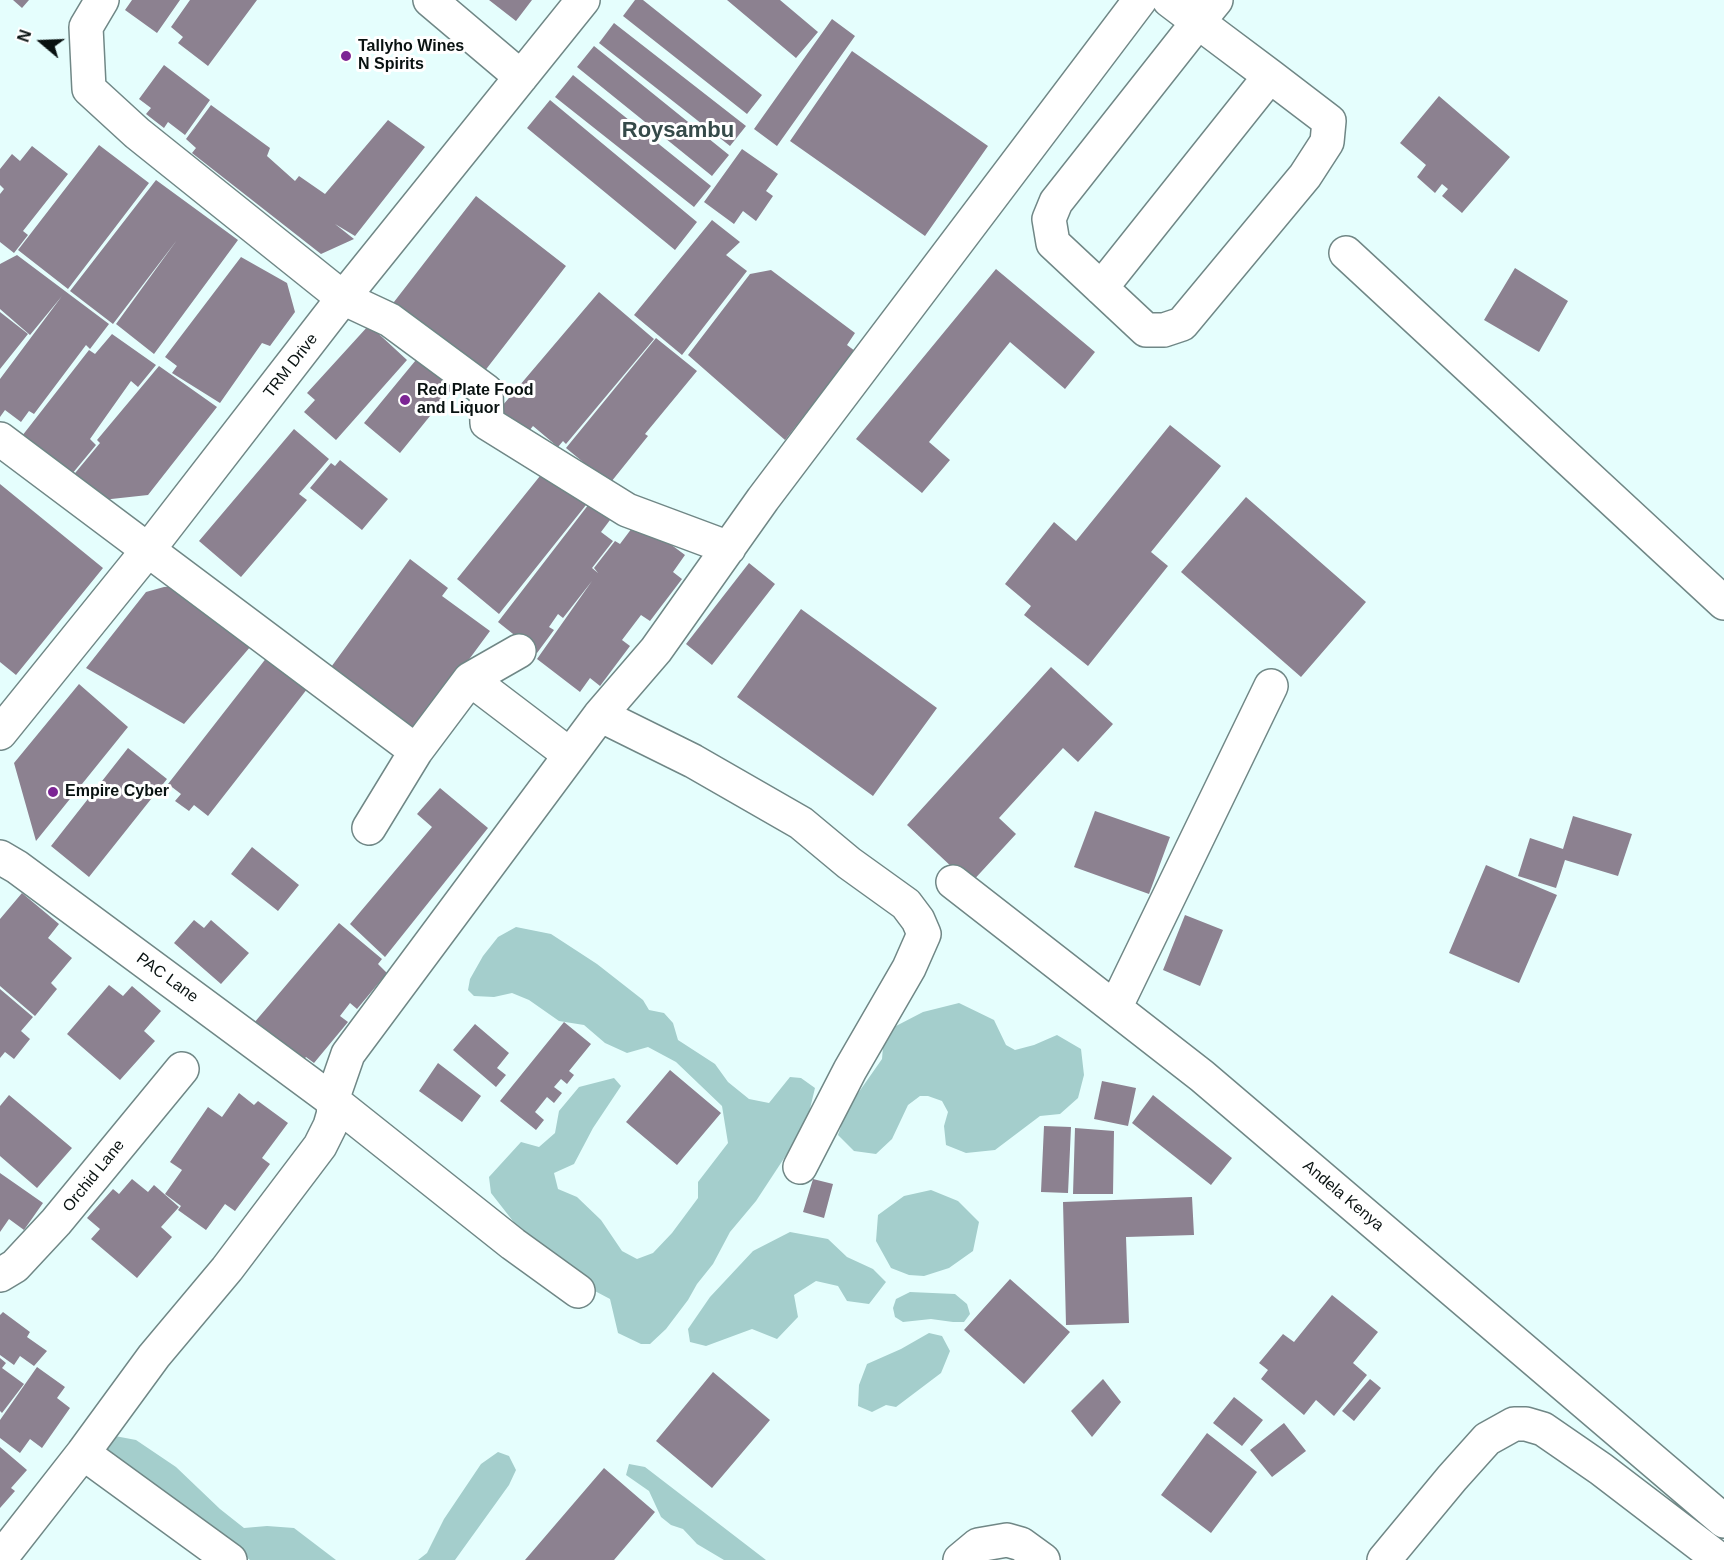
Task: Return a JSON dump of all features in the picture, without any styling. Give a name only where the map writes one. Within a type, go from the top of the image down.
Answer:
[{"type":"street","points":[[102,0],[86,27],[89,89],[136,133],[343,298],[390,320],[486,391],[487,423],[627,510],[729,548]]},
{"type":"street","points":[[430,0],[521,77]]},
{"type":"street","name":"TRM Drive","points":[[0,733],[148,550],[343,298],[583,0]]},
{"type":"street","points":[[0,1559],[83,1453],[154,1356],[227,1269],[320,1146],[330,1126],[334,1112],[332,1100],[338,1077],[348,1054],[600,715],[656,650],[770,489],[1140,0]]},
{"type":"street","points":[[1169,0],[1207,11],[1270,76],[1329,121],[1327,142],[1305,176],[1182,324],[1164,330],[1146,330],[1053,243],[1049,219],[1056,202],[1207,11]]},
{"type":"street","points":[[1101,288],[1270,76]]},
{"type":"street","points":[[1346,253],[1724,603]]},
{"type":"street","points":[[0,439],[416,751]]},
{"type":"street","points":[[369,828],[416,751],[470,679],[519,651]]},
{"type":"street","points":[[470,679],[570,755]]},
{"type":"street","points":[[1115,1008],[1271,686]]},
{"type":"street","points":[[600,715],[693,761],[801,823],[849,863],[906,904],[918,920],[924,934],[909,968],[850,1070],[800,1167]]},
{"type":"street","name":"PAC Lane","points":[[0,857],[17,867],[332,1100],[513,1244],[578,1291]]},
{"type":"street","name":"Andela Kenya","points":[[953,882],[1202,1076],[1724,1521]]},
{"type":"street","name":"Orchid Lane","points":[[0,1275],[15,1266],[56,1222],[182,1069]]},
{"type":"street","points":[[1384,1560],[1487,1439],[1514,1424],[1526,1424],[1543,1430],[1601,1469],[1720,1560]]},
{"type":"street","points":[[83,1453],[230,1560]]},
{"type":"street","points":[[960,1560],[978,1545],[1007,1540],[1021,1545],[1043,1560]]},
{"type":"shaded area","points":[[516,927],[551,934],[597,964],[643,1000],[649,1010],[664,1013],[673,1023],[678,1040],[715,1064],[728,1082],[749,1099],[769,1103],[790,1077],[801,1078],[815,1088],[806,1125],[756,1201],[730,1232],[713,1264],[688,1300],[666,1329],[650,1344],[641,1344],[618,1333],[610,1299],[593,1290],[527,1239],[491,1193],[489,1177],[521,1142],[539,1147],[555,1133],[559,1111],[579,1087],[614,1078],[621,1086],[593,1128],[574,1164],[554,1173],[558,1189],[577,1197],[601,1220],[622,1251],[637,1259],[653,1253],[672,1233],[698,1198],[698,1182],[728,1143],[722,1106],[676,1062],[648,1047],[627,1053],[605,1043],[584,1025],[559,1021],[529,1000],[512,993],[494,997],[474,996],[468,990],[470,979],[483,956],[498,937]]},
{"type":"shaded area","points":[[959,1003],[994,1020],[1006,1045],[1015,1050],[1057,1035],[1081,1049],[1084,1075],[1078,1098],[1060,1114],[1040,1116],[995,1150],[966,1153],[946,1145],[944,1126],[948,1112],[942,1101],[920,1096],[908,1105],[892,1139],[876,1154],[854,1151],[838,1135],[847,1109],[882,1059],[883,1047],[896,1026],[923,1012]]},
{"type":"shaded area","points":[[931,1190],[958,1201],[979,1222],[973,1251],[949,1268],[924,1276],[909,1275],[891,1268],[876,1241],[878,1215],[904,1196]]},
{"type":"shaded area","points":[[790,1232],[828,1239],[847,1257],[873,1269],[886,1282],[869,1304],[847,1301],[838,1286],[816,1281],[794,1295],[798,1317],[777,1339],[752,1329],[706,1346],[690,1342],[688,1329],[710,1297],[753,1251]]},
{"type":"shaded area","points":[[910,1292],[955,1294],[967,1304],[970,1314],[964,1322],[931,1319],[903,1322],[895,1317],[893,1308],[896,1299]]},
{"type":"shaded area","points":[[929,1333],[942,1336],[950,1351],[941,1373],[896,1407],[886,1405],[872,1412],[858,1406],[859,1385],[867,1364]]},
{"type":"shaded area","points":[[115,1436],[136,1440],[176,1467],[220,1509],[244,1528],[267,1526],[294,1528],[336,1560],[250,1560],[106,1452]]},
{"type":"shaded area","points":[[498,1452],[509,1456],[516,1470],[509,1485],[455,1560],[418,1560],[427,1553],[444,1519],[481,1464]]},
{"type":"shaded area","points":[[629,1464],[645,1467],[766,1560],[724,1560],[697,1544],[683,1529],[671,1525],[661,1517],[649,1491],[626,1475]]},
{"type":"building","points":[[13,0],[29,0],[22,8]]},
{"type":"building","points":[[132,0],[180,0],[157,33],[125,10]]},
{"type":"building","points":[[190,0],[257,0],[208,66],[178,43],[183,37],[171,27]]},
{"type":"building","points":[[489,0],[532,0],[516,21]]},
{"type":"building","points":[[635,0],[643,0],[762,95],[747,114],[623,16]]},
{"type":"building","points":[[727,0],[780,0],[818,32],[796,58]]},
{"type":"building","points":[[832,19],[855,36],[777,146],[754,129]]},
{"type":"building","points":[[614,23],[746,126],[730,146],[599,43]]},
{"type":"building","points":[[594,46],[729,155],[712,176],[577,67]]},
{"type":"building","points":[[852,51],[988,146],[925,236],[790,141]]},
{"type":"building","points":[[164,65],[210,100],[185,135],[168,122],[164,128],[146,114],[151,108],[139,99]]},
{"type":"building","points":[[573,75],[711,186],[694,207],[555,97]]},
{"type":"building","points":[[1439,96],[1510,157],[1462,213],[1442,196],[1448,189],[1442,184],[1435,193],[1417,177],[1426,165],[1400,143]]},
{"type":"building","points":[[550,100],[697,222],[675,250],[527,128]]},
{"type":"building","points":[[211,105],[270,148],[267,156],[295,181],[299,176],[325,194],[388,120],[425,147],[355,236],[335,224],[354,239],[321,254],[192,153],[196,148],[186,139]]},
{"type":"building","points":[[99,145],[149,183],[68,289],[18,250]]},
{"type":"building","points":[[32,146],[68,174],[23,231],[28,235],[14,253],[0,242],[0,194],[4,189],[0,185],[0,169],[12,154],[20,161]]},
{"type":"building","points":[[742,149],[778,174],[766,191],[773,196],[756,221],[743,211],[734,224],[704,202]]},
{"type":"building","points":[[156,180],[238,240],[154,354],[116,324],[177,240],[113,324],[70,291]]},
{"type":"building","points":[[476,196],[566,266],[477,381],[387,311]]},
{"type":"building","points":[[712,220],[740,242],[726,255],[747,271],[682,355],[634,315]]},
{"type":"building","points":[[17,255],[109,324],[90,349],[86,345],[34,414],[29,411],[21,422],[5,410],[0,417],[0,379],[62,296],[30,335],[0,309],[0,264]]},
{"type":"building","points":[[241,257],[287,283],[295,312],[270,346],[262,343],[220,403],[172,373],[177,366],[165,357]]},
{"type":"building","points":[[1515,268],[1568,301],[1539,352],[1484,320]]},
{"type":"building","points":[[996,269],[1095,352],[1065,389],[1010,342],[929,442],[950,460],[922,493],[856,439]]},
{"type":"building","points":[[771,270],[855,333],[847,345],[855,351],[826,401],[819,397],[785,440],[688,355],[750,274]]},
{"type":"building","points":[[599,292],[654,339],[566,444],[563,441],[558,447],[533,426],[525,436],[497,412]]},
{"type":"building","points":[[0,312],[28,334],[0,369]]},
{"type":"building","points":[[369,325],[407,360],[336,440],[304,412],[315,400],[307,393]]},
{"type":"building","points":[[112,334],[156,365],[138,387],[131,381],[90,439],[96,445],[72,474],[22,436],[89,350],[95,354]]},
{"type":"building","points":[[656,338],[697,371],[645,434],[648,436],[607,487],[580,465],[583,462],[566,448]]},
{"type":"building","points":[[425,349],[460,379],[400,453],[364,423]]},
{"type":"building","points":[[159,366],[217,407],[148,495],[102,500],[71,478],[100,443],[97,440]]},
{"type":"building","points":[[1170,425],[1221,466],[1151,552],[1168,566],[1088,666],[1024,615],[1031,606],[1005,584],[1054,522],[1076,541]]},
{"type":"building","points":[[294,429],[329,459],[299,494],[307,500],[241,577],[199,541]]},
{"type":"building","points":[[340,460],[388,499],[362,530],[310,488],[331,463],[335,466]]},
{"type":"building","points":[[544,471],[586,505],[499,614],[457,579]]},
{"type":"building","points":[[0,484],[103,568],[16,675],[0,662]]},
{"type":"building","points":[[1246,497],[1366,602],[1301,677],[1181,572]]},
{"type":"building","points":[[592,500],[613,516],[601,532],[613,541],[592,568],[598,573],[594,568],[615,541],[620,544],[638,520],[685,555],[673,572],[682,579],[650,621],[641,615],[622,640],[630,646],[600,686],[590,678],[580,692],[537,659],[592,581],[563,618],[558,614],[549,627],[554,630],[537,653],[498,622]]},
{"type":"building","points":[[410,559],[448,588],[442,596],[490,631],[411,738],[326,674]]},
{"type":"building","points":[[749,563],[775,584],[712,665],[686,644]]},
{"type":"building","points":[[191,585],[263,632],[184,724],[86,668],[146,592],[164,587]]},
{"type":"building","points":[[801,609],[937,708],[873,796],[737,697]]},
{"type":"building","points":[[271,652],[311,684],[208,816],[194,805],[189,811],[175,801],[181,794],[168,784]]},
{"type":"building","points":[[1051,667],[1113,724],[1078,762],[1063,748],[999,818],[1016,834],[970,884],[907,825]]},
{"type":"building","points":[[79,684],[128,727],[36,841],[14,763]]},
{"type":"building","points":[[128,748],[167,779],[89,877],[51,846]]},
{"type":"building","points":[[440,788],[488,828],[385,957],[350,924],[432,827],[417,814]]},
{"type":"building","points":[[1095,811],[1170,837],[1149,894],[1074,867]]},
{"type":"building","points":[[1573,816],[1632,834],[1618,876],[1565,860],[1556,888],[1518,876],[1530,838],[1563,849]]},
{"type":"building","points":[[252,847],[299,885],[278,911],[231,874]]},
{"type":"building","points":[[1486,865],[1557,895],[1519,983],[1449,953]]},
{"type":"building","points":[[22,893],[59,924],[48,938],[72,958],[51,983],[57,989],[35,1016],[0,986],[0,919]]},
{"type":"building","points":[[1185,915],[1223,930],[1200,986],[1163,970]]},
{"type":"building","points":[[194,920],[204,928],[211,920],[249,953],[221,984],[174,943]]},
{"type":"building","points":[[339,923],[382,959],[378,964],[387,973],[357,1009],[350,1003],[340,1016],[348,1022],[314,1063],[306,1057],[295,1070],[248,1030]]},
{"type":"building","points":[[109,985],[123,996],[132,986],[161,1011],[144,1031],[155,1041],[120,1080],[67,1034]]},
{"type":"building","points":[[0,989],[33,1017],[21,1031],[30,1039],[14,1059],[5,1052],[0,1058]]},
{"type":"building","points":[[564,1022],[591,1044],[569,1071],[574,1075],[567,1084],[561,1079],[554,1087],[562,1093],[554,1103],[547,1097],[535,1112],[544,1120],[536,1130],[500,1101]]},
{"type":"building","points":[[475,1024],[509,1053],[497,1068],[506,1075],[496,1087],[453,1050]]},
{"type":"building","points":[[438,1063],[481,1096],[462,1122],[419,1091]]},
{"type":"building","points":[[670,1070],[721,1113],[677,1165],[626,1122]]},
{"type":"building","points":[[1102,1081],[1136,1088],[1128,1126],[1094,1119]]},
{"type":"building","points":[[239,1093],[254,1105],[258,1101],[288,1123],[262,1158],[270,1164],[235,1211],[225,1204],[206,1230],[178,1210],[181,1206],[165,1194],[182,1170],[170,1162],[208,1107],[222,1117]]},
{"type":"building","points":[[9,1095],[72,1148],[37,1188],[0,1156],[0,1106]]},
{"type":"building","points":[[1153,1095],[1232,1158],[1211,1185],[1132,1123]]},
{"type":"building","points":[[1044,1126],[1071,1127],[1068,1193],[1041,1192]]},
{"type":"building","points":[[1075,1128],[1114,1131],[1113,1194],[1073,1194]]},
{"type":"building","points":[[0,1173],[43,1203],[24,1230],[9,1219],[0,1232]]},
{"type":"building","points":[[132,1179],[148,1192],[154,1185],[179,1207],[161,1227],[172,1237],[137,1278],[91,1239],[100,1229],[87,1218],[113,1189],[119,1194]]},
{"type":"building","points":[[813,1179],[833,1184],[824,1218],[803,1212]]},
{"type":"building","points":[[1192,1197],[1194,1235],[1126,1237],[1129,1323],[1066,1325],[1063,1202]]},
{"type":"building","points":[[1010,1279],[1070,1332],[1024,1384],[964,1330]]},
{"type":"building","points":[[1332,1295],[1378,1332],[1353,1363],[1367,1375],[1334,1416],[1316,1400],[1304,1415],[1261,1379],[1268,1370],[1259,1363],[1283,1334],[1294,1342]]},
{"type":"building","points":[[3,1312],[30,1332],[27,1337],[47,1351],[34,1366],[20,1356],[14,1365],[0,1355],[0,1315]]},
{"type":"building","points":[[0,1358],[6,1363],[2,1368],[24,1384],[2,1413],[0,1411]]},
{"type":"building","points":[[37,1367],[65,1387],[57,1398],[70,1408],[42,1448],[30,1439],[20,1453],[0,1438],[0,1420]]},
{"type":"building","points":[[713,1372],[770,1420],[712,1488],[656,1441]]},
{"type":"building","points":[[1103,1379],[1121,1402],[1092,1437],[1071,1411]]},
{"type":"building","points":[[1370,1379],[1381,1388],[1354,1421],[1342,1411]]},
{"type":"building","points":[[1234,1397],[1263,1420],[1242,1446],[1213,1423]]},
{"type":"building","points":[[1284,1423],[1306,1451],[1272,1477],[1250,1450]]},
{"type":"building","points":[[1207,1433],[1257,1472],[1211,1533],[1161,1495]]},
{"type":"building","points":[[0,1447],[27,1470],[11,1488],[15,1491],[0,1508]]},
{"type":"building","points":[[604,1468],[655,1512],[614,1560],[525,1560]]},
{"type":"place","name":"Tallyho Wines N Spirits","points":[[346,56]]},
{"type":"place","name":"Red Plate Food and Liquor","points":[[405,400]]},
{"type":"place","name":"Empire Cyber","points":[[53,792]]},
{"type":"district","name":"Roysambu","points":[[678,131]]}]
